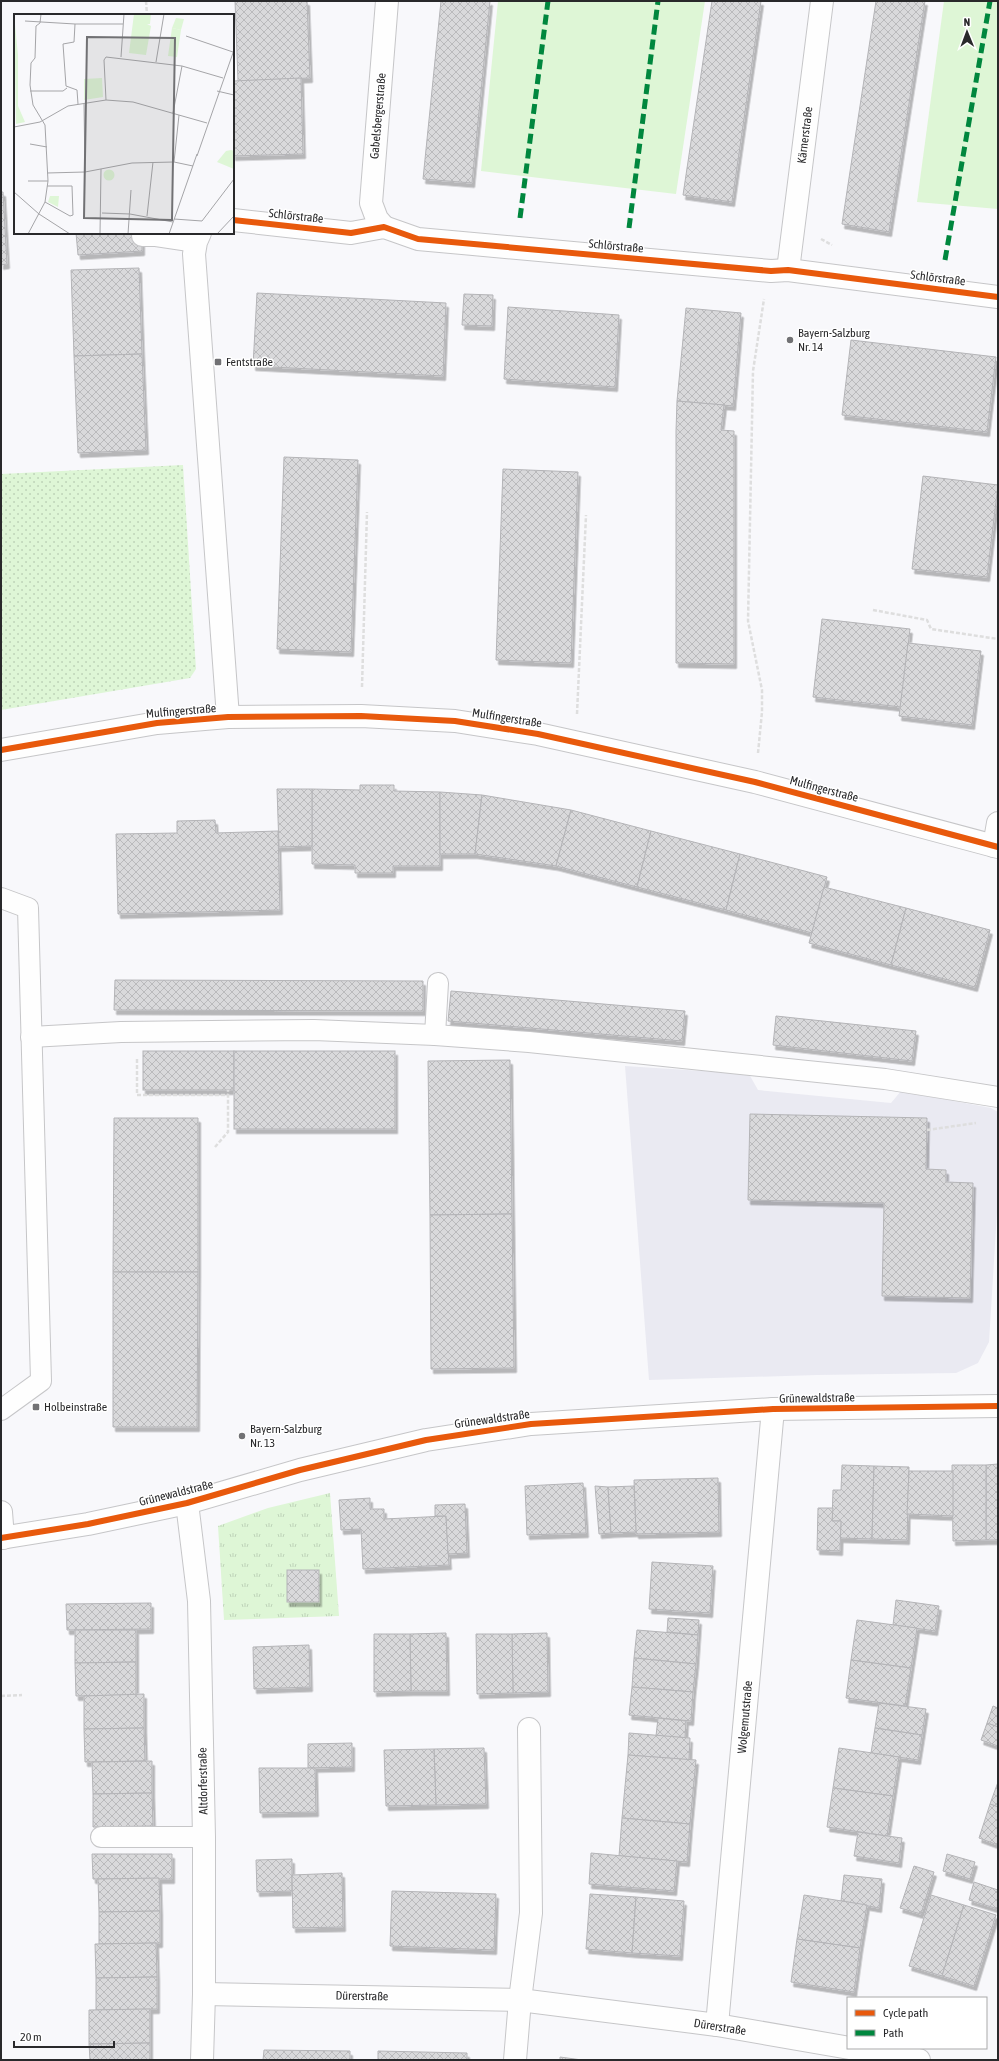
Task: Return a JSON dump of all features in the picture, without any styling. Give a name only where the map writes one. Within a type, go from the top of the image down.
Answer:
[{"type":"street","name":"Gabelsbergerstraße","points":[[384,227],[376,220],[371,204],[387,1]]},
{"type":"street","name":"Kärnerstraße","points":[[780,270],[822,1]]},
{"type":"street","name":"Schlörstraße","points":[[234,220],[351,233],[384,227],[418,239],[780,270],[998,297]]},
{"type":"street","points":[[198,237],[194,254],[228,717]]},
{"type":"street","name":"Mulfingerstraße","points":[[1,750],[157,723],[228,717],[361,716],[455,721],[538,734],[755,782],[996,846]]},
{"type":"street","points":[[996,846],[998,823]]},
{"type":"street","name":"Grünewaldstraße","points":[[2,1538],[88,1524],[187,1503],[300,1470],[426,1440],[531,1424],[773,1409],[998,1406]]},
{"type":"street","name":"Wolgemutstraße","points":[[716,2025],[773,1409]]},
{"type":"street","name":"Altdorferstraße","points":[[187,1503],[199,1601],[204,1837],[204,1994],[202,2060]]},
{"type":"street","points":[[1,1512],[2,1538]]},
{"type":"street","points":[[515,2060],[520,2000],[531,1913],[529,1729]]},
{"type":"street","name":"Dürerstraße","points":[[204,1994],[520,2000],[716,2025],[847,2048]]},
{"type":"street","name":"Dürerstraße","points":[[855,2049],[919,2060]]},
{"type":"lane","points":[[142,236],[198,237]]},
{"type":"lane","points":[[1,898],[28,908],[41,1380],[1,1410]]},
{"type":"lane","points":[[434,1034],[438,983]]},
{"type":"lane","points":[[31,1037],[129,1032],[314,1038],[434,1034],[529,1042],[884,1079],[998,1097]]},
{"type":"lane","points":[[101,1837],[204,1837]]},
{"type":"path","points":[[146,1],[147,14]]},
{"type":"path","points":[[755,782],[762,712],[762,690],[748,621],[753,371],[762,308],[780,270]]},
{"type":"path","points":[[361,716],[368,512]]},
{"type":"path","points":[[576,742],[586,515]]},
{"type":"path","points":[[873,610],[927,620],[931,629],[998,639]]},
{"type":"path","points":[[137,1061],[137,1095],[228,1095]]},
{"type":"path","points":[[215,1147],[228,1132],[228,1090]]},
{"type":"path","points":[[927,1130],[979,1123]]},
{"type":"path","points":[[1,1696],[22,1696]]},
{"type":"shaded area","points":[[625,1066],[749,1074],[758,1090],[891,1103],[901,1091],[991,1108],[998,1112],[998,1196],[989,1342],[978,1363],[956,1373],[649,1380]]},
{"type":"green space","points":[[498,1],[705,1],[676,194],[481,171]]},
{"type":"green space","points":[[944,1],[998,1],[998,209],[917,202]]},
{"type":"green space","points":[[183,465],[196,669],[190,678],[1,710],[1,474]]},
{"type":"green space","points":[[330,1493],[339,1616],[224,1620],[218,1526],[268,1508]]},
{"type":"building","points":[[235,1],[307,1],[310,78],[238,81]]},
{"type":"building","points":[[441,1],[490,1],[472,183],[423,179]]},
{"type":"building","points":[[712,1],[761,1],[732,202],[683,195]]},
{"type":"building","points":[[876,1],[925,1],[889,232],[842,224]]},
{"type":"building","points":[[301,78],[303,154],[234,156],[234,81]]},
{"type":"building","points":[[1,192],[3,192],[7,264],[1,265]]},
{"type":"building","points":[[76,234],[142,234],[142,251],[78,255]]},
{"type":"building","points":[[139,268],[142,354],[74,356],[71,270]]},
{"type":"building","points":[[257,293],[446,303],[443,376],[253,366]]},
{"type":"building","points":[[464,294],[493,295],[492,326],[462,325]]},
{"type":"building","points":[[508,307],[619,315],[615,387],[504,379]]},
{"type":"building","points":[[686,308],[741,313],[733,406],[677,401]]},
{"type":"building","points":[[851,340],[996,357],[987,432],[842,415]]},
{"type":"building","points":[[142,354],[146,450],[78,453],[74,356]]},
{"type":"building","points":[[677,401],[724,405],[721,430],[734,431],[734,664],[676,663]]},
{"type":"building","points":[[284,457],[358,460],[351,652],[277,649]]},
{"type":"building","points":[[503,469],[578,472],[571,663],[496,660]]},
{"type":"building","points":[[923,476],[998,485],[987,577],[912,569]]},
{"type":"building","points":[[822,619],[910,629],[901,707],[813,697]]},
{"type":"building","points":[[908,643],[981,651],[972,725],[899,716]]},
{"type":"building","points":[[360,785],[394,785],[394,791],[440,792],[440,866],[393,866],[393,873],[355,873],[355,865],[312,864],[312,789],[360,790]]},
{"type":"building","points":[[277,789],[312,789],[312,846],[279,847]]},
{"type":"building","points":[[440,792],[482,795],[475,854],[440,854]]},
{"type":"building","points":[[482,795],[571,810],[556,866],[475,854]]},
{"type":"building","points":[[571,810],[651,831],[637,887],[556,866]]},
{"type":"building","points":[[215,820],[216,833],[278,831],[280,910],[118,914],[116,834],[177,833],[177,821]]},
{"type":"building","points":[[651,831],[740,854],[726,910],[637,887]]},
{"type":"building","points":[[740,854],[827,877],[812,933],[726,910]]},
{"type":"building","points":[[824,887],[906,908],[891,965],[809,943]]},
{"type":"building","points":[[906,908],[990,930],[975,987],[891,965]]},
{"type":"building","points":[[115,980],[423,981],[423,1011],[114,1010]]},
{"type":"building","points":[[451,991],[685,1011],[682,1041],[448,1021]]},
{"type":"building","points":[[776,1016],[916,1031],[912,1061],[773,1045]]},
{"type":"building","points":[[143,1051],[234,1051],[234,1090],[143,1090]]},
{"type":"building","points":[[234,1051],[395,1051],[395,1129],[234,1129]]},
{"type":"building","points":[[510,1060],[512,1214],[430,1215],[428,1061]]},
{"type":"building","points":[[750,1114],[927,1118],[926,1169],[946,1170],[946,1182],[973,1183],[970,1298],[882,1296],[884,1203],[748,1200]]},
{"type":"building","points":[[114,1118],[198,1118],[198,1272],[113,1272]]},
{"type":"building","points":[[512,1214],[514,1368],[431,1369],[430,1215]]},
{"type":"building","points":[[113,1272],[198,1272],[197,1427],[113,1427]]},
{"type":"building","points":[[998,1464],[998,1540],[986,1540],[986,1465]]},
{"type":"building","points":[[842,1465],[874,1466],[872,1539],[840,1538],[841,1521],[832,1521],[833,1490],[841,1490]]},
{"type":"building","points":[[952,1465],[986,1465],[986,1540],[953,1541]]},
{"type":"building","points":[[874,1466],[909,1467],[907,1540],[872,1539]]},
{"type":"building","points":[[909,1471],[953,1471],[953,1516],[907,1514]]},
{"type":"building","points":[[718,1478],[719,1532],[636,1534],[634,1480]]},
{"type":"building","points":[[583,1483],[586,1533],[527,1535],[525,1486]]},
{"type":"building","points":[[595,1486],[608,1487],[611,1533],[599,1534]]},
{"type":"building","points":[[634,1486],[636,1532],[611,1533],[608,1487]]},
{"type":"building","points":[[370,1498],[370,1509],[384,1509],[384,1519],[446,1516],[449,1565],[363,1569],[361,1529],[341,1530],[339,1500]]},
{"type":"building","points":[[465,1504],[467,1553],[448,1554],[446,1516],[435,1516],[435,1505]]},
{"type":"building","points":[[818,1508],[833,1508],[832,1521],[841,1521],[840,1551],[817,1550]]},
{"type":"building","points":[[652,1562],[713,1566],[710,1613],[649,1609]]},
{"type":"building","points":[[287,1570],[319,1570],[319,1602],[287,1602]]},
{"type":"building","points":[[896,1600],[939,1606],[935,1631],[893,1625]]},
{"type":"building","points":[[151,1603],[151,1629],[67,1630],[66,1604]]},
{"type":"building","points":[[668,1618],[699,1620],[698,1635],[667,1632]]},
{"type":"building","points":[[857,1620],[917,1628],[911,1668],[851,1660]]},
{"type":"building","points":[[75,1630],[136,1630],[136,1662],[75,1663]]},
{"type":"building","points":[[637,1630],[698,1635],[696,1664],[634,1658]]},
{"type":"building","points":[[446,1633],[447,1691],[411,1691],[410,1634]]},
{"type":"building","points":[[547,1633],[548,1692],[513,1693],[512,1634]]},
{"type":"building","points":[[374,1634],[410,1634],[411,1691],[374,1692]]},
{"type":"building","points":[[476,1634],[512,1634],[513,1693],[477,1694]]},
{"type":"building","points":[[309,1645],[310,1687],[254,1689],[253,1647]]},
{"type":"building","points":[[634,1658],[696,1664],[693,1692],[632,1687]]},
{"type":"building","points":[[851,1660],[911,1668],[905,1706],[846,1698]]},
{"type":"building","points":[[136,1662],[136,1695],[76,1696],[75,1663]]},
{"type":"building","points":[[632,1687],[693,1692],[691,1721],[629,1715]]},
{"type":"building","points":[[144,1694],[144,1728],[84,1729],[84,1696]]},
{"type":"building","points":[[879,1703],[926,1709],[922,1735],[875,1728]]},
{"type":"building","points":[[993,1706],[998,1708],[998,1727],[987,1723]]},
{"type":"building","points":[[658,1718],[686,1721],[685,1738],[656,1736]]},
{"type":"building","points":[[987,1723],[998,1727],[998,1746],[981,1740]]},
{"type":"building","points":[[144,1728],[145,1761],[85,1762],[84,1729]]},
{"type":"building","points":[[875,1728],[922,1735],[918,1760],[871,1753]]},
{"type":"building","points":[[629,1733],[690,1738],[689,1760],[628,1755]]},
{"type":"building","points":[[352,1743],[352,1767],[308,1768],[308,1744]]},
{"type":"building","points":[[484,1748],[486,1804],[436,1805],[434,1749]]},
{"type":"building","points":[[839,1748],[899,1757],[893,1796],[833,1788]]},
{"type":"building","points":[[434,1749],[436,1805],[386,1806],[384,1750]]},
{"type":"building","points":[[628,1755],[696,1760],[690,1824],[622,1818]]},
{"type":"building","points":[[152,1761],[152,1793],[93,1794],[92,1762]]},
{"type":"building","points":[[259,1768],[315,1768],[316,1812],[260,1813]]},
{"type":"building","points":[[998,1782],[998,1807],[990,1804]]},
{"type":"building","points":[[833,1788],[893,1796],[887,1836],[827,1827]]},
{"type":"building","points":[[152,1793],[153,1826],[93,1827],[93,1794]]},
{"type":"building","points":[[990,1804],[998,1807],[998,1845],[979,1838]]},
{"type":"building","points":[[622,1818],[690,1824],[687,1862],[619,1856]]},
{"type":"building","points":[[858,1832],[902,1838],[899,1863],[854,1856]]},
{"type":"building","points":[[591,1853],[677,1861],[674,1891],[589,1884]]},
{"type":"building","points":[[92,1854],[172,1854],[172,1879],[93,1879]]},
{"type":"building","points":[[947,1854],[975,1862],[970,1879],[943,1871]]},
{"type":"building","points":[[292,1859],[292,1891],[257,1892],[256,1860]]},
{"type":"building","points":[[914,1866],[934,1872],[921,1914],[900,1908]]},
{"type":"building","points":[[342,1873],[343,1927],[293,1928],[292,1875]]},
{"type":"building","points":[[844,1875],[882,1879],[879,1908],[841,1901]]},
{"type":"building","points":[[159,1878],[160,1911],[99,1912],[98,1879]]},
{"type":"building","points":[[974,1882],[998,1890],[998,1909],[969,1900]]},
{"type":"building","points":[[392,1891],[496,1894],[494,1950],[390,1946]]},
{"type":"building","points":[[590,1894],[636,1897],[632,1953],[586,1949]]},
{"type":"building","points":[[804,1895],[867,1905],[860,1948],[797,1939]]},
{"type":"building","points":[[931,1895],[964,1905],[942,1976],[909,1966]]},
{"type":"building","points":[[636,1897],[684,1901],[680,1956],[632,1953]]},
{"type":"building","points":[[964,1905],[996,1915],[974,1986],[942,1976]]},
{"type":"building","points":[[160,1911],[160,1943],[99,1944],[99,1912]]},
{"type":"building","points":[[797,1939],[860,1948],[854,1992],[791,1982]]},
{"type":"building","points":[[156,1943],[157,1977],[96,1978],[95,1944]]},
{"type":"building","points":[[157,1977],[157,2009],[96,2010],[96,1978]]},
{"type":"building","points":[[150,2009],[150,2043],[89,2044],[89,2010]]},
{"type":"building","points":[[150,2043],[150,2060],[90,2060],[89,2044]]},
{"type":"building","points":[[264,2050],[350,2051],[350,2060],[263,2060]]},
{"type":"building","points":[[378,2051],[467,2053],[467,2060],[378,2060]]},
{"type":"building","points":[[560,2057],[582,2060],[560,2060]]},
{"type":"marked path","points":[[520,218],[548,1]]},
{"type":"marked path","points":[[629,228],[658,1]]},
{"type":"marked path","points":[[945,260],[990,1]]},
{"type":"cycle path","points":[[234,220],[351,233],[384,227],[418,239],[771,271],[788,270],[998,297]]},
{"type":"cycle path","points":[[1,750],[157,723],[228,717],[361,716],[455,721],[538,734],[755,782],[998,847]]},
{"type":"cycle path","points":[[1,1538],[88,1524],[187,1503],[300,1470],[426,1440],[531,1424],[773,1409],[998,1406]]},
{"type":"place","name":"Bayern-Salzburg Nr. 14","points":[[790,340]]},
{"type":"place","name":"Fentstraße","points":[[218,362]]},
{"type":"place","name":"Holbeinstraße","points":[[36,1407]]},
{"type":"place","name":"Bayern-Salzburg Nr. 13","points":[[242,1436]]}]
